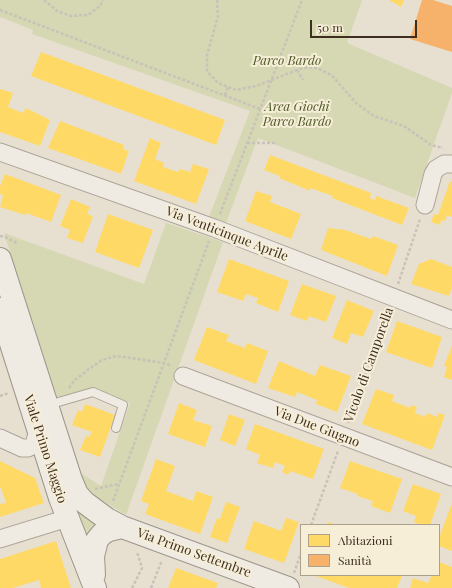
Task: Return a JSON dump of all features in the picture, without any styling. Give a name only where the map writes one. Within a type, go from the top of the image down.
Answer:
[{"type":"main road","name":"Viale Primo Maggio","points":[[0,259],[47,404],[81,487]]},
{"type":"main road","name":"Viale Primo Maggio","points":[[0,309],[38,430],[68,518],[96,588]]},
{"type":"main road","name":"Via Primo Settembre","points":[[81,487],[77,494],[94,510],[107,519],[112,530],[144,534],[288,588]]},
{"type":"main road","name":"Viale Primo Maggio","points":[[96,588],[93,556],[97,540],[112,530]]},
{"type":"street","name":"Via Venticinque Aprile","points":[[0,152],[214,228],[452,320]]},
{"type":"street","points":[[425,205],[433,174],[436,169],[444,164],[452,164]]},
{"type":"street","name":"Via Due Giugno","points":[[183,376],[452,477]]},
{"type":"street","points":[[0,438],[22,448],[28,448],[34,445],[38,430]]},
{"type":"street","points":[[0,540],[68,518]]},
{"type":"lane","points":[[47,404],[94,392],[123,405],[116,428]]},
{"type":"path","points":[[44,0],[57,11],[71,16],[88,15],[100,6],[103,0]]},
{"type":"path","points":[[217,0],[218,16],[207,55],[207,71],[218,83],[236,90],[256,86],[308,67],[317,68],[324,71],[336,80],[356,103],[366,111],[382,120],[404,126],[431,145],[445,148]]},
{"type":"path","points":[[112,505],[118,484],[214,228],[302,0]]},
{"type":"path","points":[[0,10],[260,109]]},
{"type":"path","points":[[297,70],[303,80]]},
{"type":"path","points":[[225,95],[228,87]]},
{"type":"path","points":[[247,143],[277,143]]},
{"type":"path","name":"Vicolo di Camporella","points":[[311,524],[425,205]]},
{"type":"path","points":[[0,236],[17,243]]},
{"type":"path","points":[[47,404],[58,400],[64,395],[75,380],[102,360],[118,356],[164,363]]},
{"type":"path","points":[[81,487],[118,484]]},
{"type":"path","points":[[132,588],[142,568],[137,552],[144,534]]},
{"type":"path","points":[[151,588],[168,543]]},
{"type":"green space","name":"Parco Bardo","points":[[0,0],[362,0],[347,43],[452,88],[452,93],[415,198],[258,138],[226,223],[209,217],[250,111],[32,34],[33,30],[0,17]]},
{"type":"green space","points":[[166,223],[223,242],[126,515],[98,498],[89,490],[82,483],[79,472],[101,486],[130,403],[94,388],[57,397],[4,233],[144,284]]},
{"type":"green space","points":[[71,499],[102,521],[86,547]]},
{"type":"building: Abitazioni","points":[[389,0],[404,0],[401,7]]},
{"type":"building: Abitazioni","points":[[41,52],[225,120],[216,145],[31,76]]},
{"type":"building: Abitazioni","points":[[0,89],[13,93],[8,107],[23,113],[26,108],[50,120],[40,146],[0,132]]},
{"type":"building: Abitazioni","points":[[60,121],[124,145],[123,149],[129,151],[121,174],[48,148]]},
{"type":"building: Abitazioni","points":[[150,138],[161,143],[155,159],[164,163],[163,167],[178,172],[180,169],[190,172],[193,164],[209,169],[196,204],[134,181]]},
{"type":"building: Abitazioni","points":[[270,155],[371,193],[370,198],[375,200],[376,196],[409,208],[402,225],[332,198],[333,196],[310,188],[310,191],[279,178],[280,176],[264,170]]},
{"type":"building: Abitazioni","points":[[5,174],[61,195],[51,222],[26,213],[25,215],[0,207],[3,195],[0,194],[0,186]]},
{"type":"building: Abitazioni","points":[[450,181],[452,182],[452,217],[447,215],[445,221],[441,220],[440,225],[431,222],[434,214],[438,215]]},
{"type":"building: Abitazioni","points":[[256,191],[272,196],[270,202],[301,214],[291,239],[245,221]]},
{"type":"building: Abitazioni","points":[[71,199],[90,207],[87,214],[93,216],[83,243],[67,238],[70,230],[60,226]]},
{"type":"building: Abitazioni","points":[[108,214],[153,230],[139,268],[95,252]]},
{"type":"building: Abitazioni","points":[[328,228],[345,230],[371,239],[373,236],[398,245],[387,276],[321,250]]},
{"type":"building: Abitazioni","points":[[229,259],[289,281],[278,312],[256,303],[258,298],[246,294],[243,301],[217,292]]},
{"type":"building: Abitazioni","points":[[431,259],[452,267],[452,287],[449,296],[411,284],[419,264]]},
{"type":"building: Abitazioni","points":[[302,284],[336,296],[326,322],[309,316],[307,321],[290,315]]},
{"type":"building: Abitazioni","points":[[347,300],[374,311],[363,337],[351,333],[347,344],[332,338]]},
{"type":"building: Abitazioni","points":[[397,321],[442,337],[432,368],[386,352]]},
{"type":"building: Abitazioni","points":[[207,327],[229,335],[226,341],[245,348],[247,343],[268,351],[256,384],[194,360]]},
{"type":"building: Abitazioni","points":[[452,345],[452,380],[444,377],[447,367],[444,366]]},
{"type":"building: Abitazioni","points":[[279,361],[315,376],[320,365],[351,376],[337,412],[316,404],[317,400],[297,392],[295,397],[268,388]]},
{"type":"building: Abitazioni","points":[[376,389],[394,395],[392,401],[410,408],[411,405],[417,407],[415,413],[425,417],[427,413],[437,417],[438,413],[445,415],[432,450],[362,424]]},
{"type":"building: Abitazioni","points":[[179,403],[197,410],[193,420],[212,426],[205,447],[168,434]]},
{"type":"building: Abitazioni","points":[[85,404],[115,415],[100,457],[80,450],[86,436],[89,437],[92,432],[72,425],[78,410],[82,412]]},
{"type":"building: Abitazioni","points":[[229,414],[245,420],[235,446],[220,440]]},
{"type":"building: Abitazioni","points":[[255,424],[324,449],[313,479],[290,471],[288,475],[282,472],[285,466],[275,462],[273,468],[257,463],[260,455],[246,449]]},
{"type":"building: Abitazioni","points":[[156,459],[175,466],[166,491],[193,501],[196,491],[213,497],[200,534],[145,514],[149,504],[141,501]]},
{"type":"building: Abitazioni","points":[[0,461],[35,478],[44,503],[0,517],[0,504],[6,503],[0,488]]},
{"type":"building: Abitazioni","points":[[350,461],[402,479],[390,513],[371,506],[373,501],[357,496],[358,494],[340,488]]},
{"type":"building: Abitazioni","points":[[413,484],[441,494],[430,524],[419,524],[414,522],[416,516],[403,511]]},
{"type":"building: Abitazioni","points":[[226,502],[240,507],[227,543],[210,537],[217,518],[220,519]]},
{"type":"building: Abitazioni","points":[[452,503],[452,551],[440,546],[440,535]]},
{"type":"building: Abitazioni","points":[[286,518],[299,522],[284,563],[244,549],[254,521],[281,531]]},
{"type":"building: Abitazioni","points":[[56,541],[71,588],[41,588],[39,580],[13,588],[0,588],[0,559]]},
{"type":"building: Abitazioni","points":[[440,562],[452,567],[452,588],[410,588],[413,578],[428,583],[432,576],[440,576]]},
{"type":"building: Abitazioni","points":[[176,568],[218,583],[216,588],[168,588]]},
{"type":"building: Abitazioni","points":[[316,576],[402,576],[397,588],[349,588]]},
{"type":"building: Sanità","points":[[422,0],[433,0],[452,6],[452,52],[410,39]]},
{"type":"park label","name":"Area Giochi Parco Bardo","points":[[297,114]]}]
